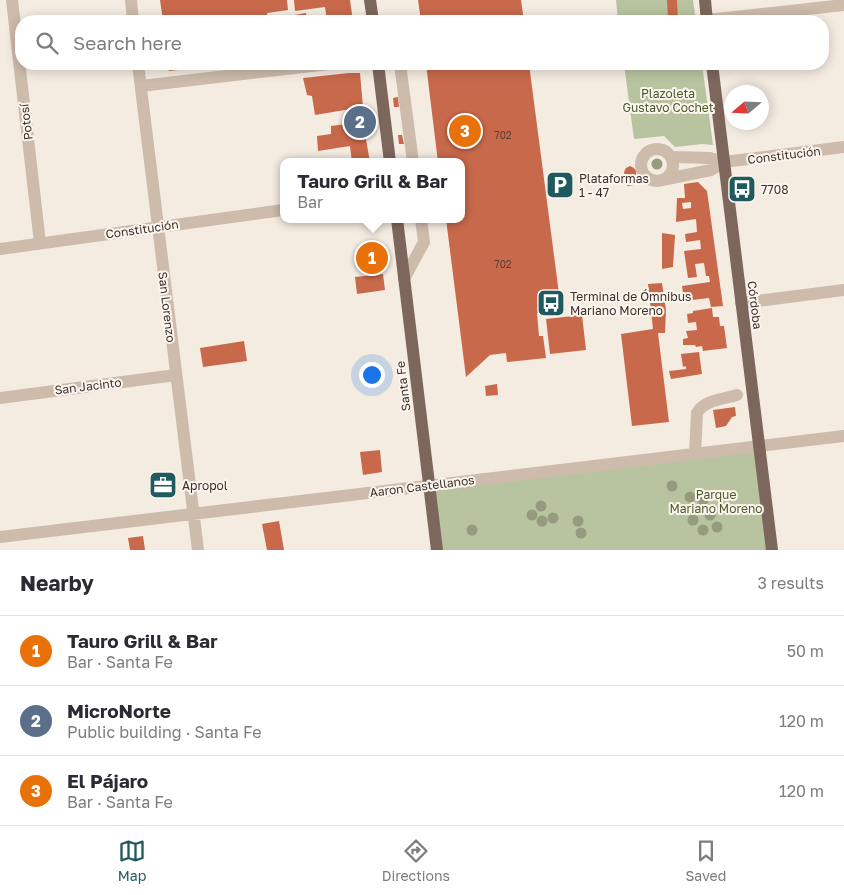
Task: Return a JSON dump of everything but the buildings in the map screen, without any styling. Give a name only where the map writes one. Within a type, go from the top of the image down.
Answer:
[{"type":"main road","points":[[370,0],[372,15]]},
{"type":"main road","points":[[705,0],[706,15]]},
{"type":"main road","points":[[379,70],[390,158]]},
{"type":"main road","name":"Córdoba","points":[[713,70],[772,550]]},
{"type":"main road","name":"Santa Fe","points":[[397,223],[437,550]]},
{"type":"street","name":"Potosí","points":[[12,0],[15,26]]},
{"type":"street","points":[[131,0],[132,15]]},
{"type":"street","points":[[758,15],[844,5]]},
{"type":"street","name":"Potosí","points":[[20,70],[40,243]]},
{"type":"street","name":"San Lorenzo","points":[[139,70],[198,550]]},
{"type":"street","points":[[141,86],[278,70]]},
{"type":"street","points":[[401,70],[412,158]]},
{"type":"street","name":"Constitución","points":[[724,162],[844,147]]},
{"type":"street","points":[[662,180],[670,175],[673,167],[672,158],[667,151],[659,148],[651,149],[644,154],[641,170],[646,177],[653,181],[662,180],[711,170],[724,162]]},
{"type":"street","points":[[672,158],[710,158],[724,162]]},
{"type":"street","name":"Constitución","points":[[0,248],[280,210]]},
{"type":"street","points":[[404,279],[424,242],[422,223]]},
{"type":"street","points":[[741,303],[844,290]]},
{"type":"street","name":"San Jacinto","points":[[0,398],[176,375]]},
{"type":"street","points":[[695,454],[697,413],[700,408],[706,404],[737,395]]},
{"type":"street","name":"Aaron Castellanos","points":[[0,537],[844,436]]},
{"type":"green space","points":[[616,0],[693,0],[695,15],[617,15]]},
{"type":"green space","name":"Plazoleta Gustavo Cochet","points":[[625,70],[703,70],[713,145],[702,144],[675,147],[664,136],[634,139]]},
{"type":"green space","name":"Parque Mariano Moreno","points":[[759,447],[772,550],[437,550],[429,485]]},
{"type":"place","name":"MicroNorte","points":[[360,122]]},
{"type":"place","name":"El Pájaro","points":[[465,131]]},
{"type":"place","name":"Plataformas 1 - 47","points":[[560,185]]},
{"type":"place","name":"7708","points":[[742,189]]},
{"type":"place","name":"Tauro Grill & Bar","points":[[372,258]]},
{"type":"place","name":"Terminal de Ómnibus Mariano Moreno","points":[[551,303]]},
{"type":"place","name":"Apropol","points":[[163,485]]}]
